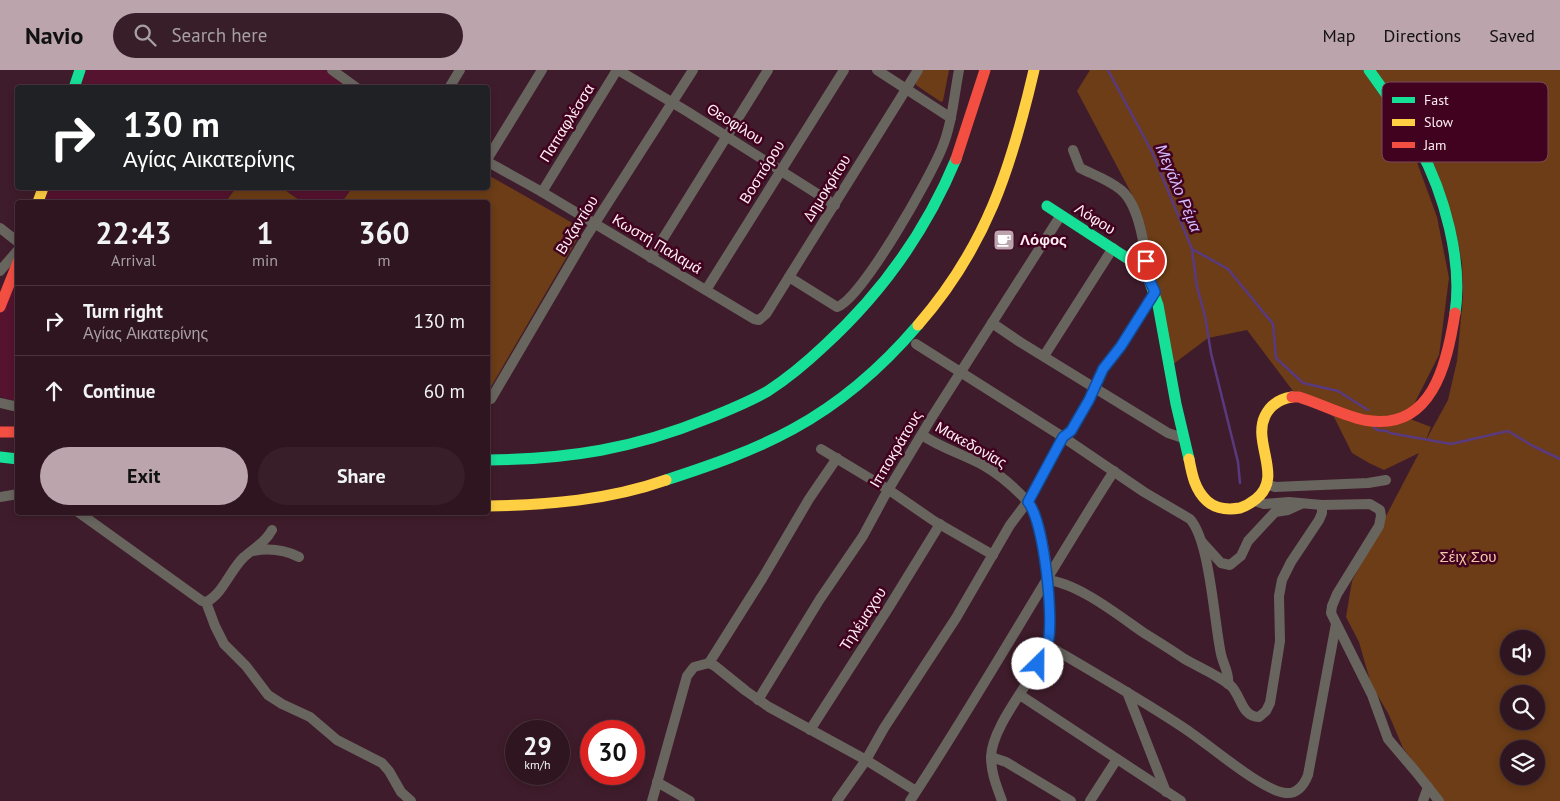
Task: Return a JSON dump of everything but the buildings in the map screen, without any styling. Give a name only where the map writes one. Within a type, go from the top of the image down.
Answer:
[{"type":"main road","points":[[75,85],[80,70]]},
{"type":"main road","points":[[490,460],[576,455],[606,451],[648,440],[687,427],[744,403],[786,379],[850,322],[874,295],[903,254],[926,217],[954,163],[972,114],[985,70]]},
{"type":"main road","points":[[490,506],[522,506],[575,501],[621,494],[653,485],[722,461],[780,436],[812,417],[852,388],[889,357],[908,338],[934,307],[974,245],[995,204],[1011,162],[1034,70]]},
{"type":"main road","points":[[1369,70],[1382,89]]},
{"type":"main road","points":[[1148,277],[1155,292],[1183,438],[1194,482],[1204,498],[1211,504],[1229,509],[1246,506],[1260,496],[1267,484],[1269,469],[1261,429],[1266,413],[1279,400],[1299,397],[1359,418],[1375,421],[1392,420],[1414,412],[1427,400],[1437,385],[1444,366],[1452,329],[1457,286],[1441,201],[1427,162]]},
{"type":"main road","name":"Λόφου","points":[[1047,206],[1136,264],[1148,277]]},
{"type":"main road","points":[[0,307],[15,270]]},
{"type":"main road","points":[[0,432],[15,432]]},
{"type":"main road","points":[[0,457],[15,459]]},
{"type":"street","points":[[332,70],[353,85]]},
{"type":"street","points":[[451,85],[460,70]]},
{"type":"street","points":[[490,155],[542,70]]},
{"type":"street","name":"Θεοφίλου","points":[[618,70],[835,205]]},
{"type":"street","name":"Παπαφλέσσα","points":[[542,192],[618,70]]},
{"type":"street","name":"Βυζαντίου","points":[[491,399],[594,225],[693,70]]},
{"type":"street","points":[[651,258],[768,70]]},
{"type":"street","name":"Βοσπόρου","points":[[706,290],[844,70]]},
{"type":"street","points":[[877,70],[951,118]]},
{"type":"street","name":"Δημοκρίτου","points":[[759,320],[766,314],[918,70]]},
{"type":"street","points":[[789,277],[835,306],[843,304],[874,266],[910,209],[942,148],[951,118],[959,70]]},
{"type":"street","points":[[1073,150],[1080,168],[1122,191],[1130,202],[1139,221],[1148,277]]},
{"type":"street","name":"Κωστή Παλαμά","points":[[490,163],[542,192],[594,225],[754,319],[759,320]]},
{"type":"street","name":"Ιπποκράτους","points":[[758,700],[820,599],[860,541],[922,435],[1061,215]]},
{"type":"street","points":[[0,228],[15,240]]},
{"type":"street","points":[[1044,356],[1113,248]]},
{"type":"street","points":[[0,271],[15,254]]},
{"type":"street","points":[[837,801],[866,760],[884,728],[956,618],[1010,525],[1028,502],[1063,437],[1071,431],[1089,400],[1103,369],[1121,346],[1155,292]]},
{"type":"street","points":[[992,323],[1168,434],[1183,438]]},
{"type":"street","points":[[916,344],[1063,437],[1144,492],[1190,519],[1200,539],[1212,593],[1221,656],[1228,677],[1228,684]]},
{"type":"street","points":[[0,403],[15,406]]},
{"type":"street","name":"Μακεδονίας","points":[[922,435],[946,449],[991,470],[1028,502]]},
{"type":"street","points":[[821,449],[889,490],[940,524],[993,554]]},
{"type":"street","points":[[709,663],[762,579],[809,499],[837,458]]},
{"type":"street","points":[[910,801],[1114,471]]},
{"type":"street","points":[[1267,484],[1275,487],[1386,480]]},
{"type":"street","points":[[0,497],[15,494]]},
{"type":"street","points":[[1255,501],[1264,504],[1281,502],[1322,505],[1370,504],[1378,509],[1381,514],[1376,532],[1333,602],[1331,613],[1372,695],[1388,739],[1438,801]]},
{"type":"street","points":[[1002,801],[993,774],[991,757],[993,744],[1047,645],[1049,624],[1043,545],[1033,510],[1028,502]]},
{"type":"street","points":[[1200,539],[1221,562],[1230,565],[1241,556],[1248,540],[1275,512],[1288,510],[1305,503]]},
{"type":"street","points":[[1047,580],[1061,583],[1094,600],[1182,657],[1228,684],[1237,693],[1249,714],[1259,716],[1266,711],[1271,698],[1280,641],[1279,596],[1282,580],[1291,562],[1319,520],[1322,513],[1322,505]]},
{"type":"street","points":[[82,515],[206,602],[224,644],[246,666],[268,694],[282,704],[310,718],[337,740],[382,764],[389,771],[401,792],[411,801]]},
{"type":"street","name":"Τηλέμαχου","points":[[810,730],[940,524]]},
{"type":"street","points":[[206,602],[217,593],[237,564],[266,539],[272,530]]},
{"type":"street","points":[[252,552],[261,550],[282,551],[299,557]]},
{"type":"street","points":[[1047,645],[1185,728],[1261,783],[1284,793],[1294,792],[1305,784],[1308,776],[1336,624]]},
{"type":"street","points":[[652,801],[687,676],[694,667],[709,663],[758,700],[866,760],[916,791]]},
{"type":"street","points":[[1127,692],[1169,801]]},
{"type":"street","points":[[1020,695],[1181,801]]},
{"type":"street","points":[[991,757],[1006,762],[1071,801]]},
{"type":"street","points":[[1090,801],[1117,759]]},
{"type":"street","points":[[657,782],[690,801]]},
{"type":"street","points":[[1423,801],[1428,787]]},
{"type":"shaded area","points":[[83,70],[327,70],[348,85],[79,85]]},
{"type":"shaded area","points":[[44,190],[233,190],[225,200],[41,200]]},
{"type":"shaded area","points":[[287,190],[350,190],[342,200],[300,200]]},
{"type":"shaded area","points":[[15,277],[15,401],[0,396],[0,313]]},
{"type":"green space","points":[[923,70],[949,70],[943,101],[941,102],[916,85]]},
{"type":"green space","name":"Σέιχ Σου","points":[[1090,70],[1363,70],[1382,98],[1382,162],[1417,162],[1437,217],[1449,278],[1439,355],[1409,414],[1410,419],[1431,427],[1425,442],[1448,400],[1457,361],[1463,296],[1462,263],[1456,233],[1421,162],[1548,162],[1548,82],[1382,82],[1382,84],[1375,70],[1560,70],[1560,801],[1443,801],[1403,748],[1389,715],[1371,684],[1359,642],[1346,617],[1352,581],[1419,453],[1384,470],[1352,453],[1334,417],[1293,391],[1247,330],[1208,338],[1172,365],[1146,230],[1137,204],[1077,91]]},
{"type":"green space","points":[[490,176],[583,229],[490,389],[490,200],[343,200],[351,190],[490,190]]},
{"type":"green space","points":[[234,190],[285,190],[299,200],[227,200]]},
{"type":"waterway","name":"Μεγάλο Ρέμα","points":[[1108,70],[1152,152],[1192,249],[1228,269],[1273,324],[1276,358],[1303,383],[1338,391],[1368,410]]},
{"type":"waterway","points":[[1192,250],[1197,287],[1238,462],[1240,483]]},
{"type":"waterway","name":"Μεγάλο Ρέμα","points":[[1374,427],[1377,430],[1390,433],[1451,444],[1508,431],[1560,459]]},
{"type":"traffic: fast","points":[[75,85],[80,70]]},
{"type":"traffic: fast","points":[[1369,70],[1382,88]]},
{"type":"traffic: fast","points":[[490,460],[574,454],[627,445],[681,429],[739,406],[768,391],[797,370],[824,346],[845,326],[883,283],[931,211],[956,159]]},
{"type":"traffic: fast","points":[[1426,162],[1443,206],[1454,250],[1457,293],[1455,313]]},
{"type":"traffic: fast","points":[[1047,206],[1136,264],[1148,277],[1158,305],[1176,404],[1189,459]]},
{"type":"traffic: fast","points":[[666,480],[747,451],[811,419],[828,408],[876,369],[918,325]]},
{"type":"traffic: fast","points":[[0,457],[15,459]]},
{"type":"traffic: slow","points":[[918,325],[942,296],[979,236],[993,205],[1016,141],[1034,70]]},
{"type":"traffic: slow","points":[[39,200],[42,190]]},
{"type":"traffic: slow","points":[[1189,459],[1197,487],[1203,497],[1211,504],[1231,509],[1240,508],[1250,503],[1264,490],[1267,481],[1268,470],[1262,437],[1262,426],[1265,416],[1276,403],[1292,397]]},
{"type":"traffic: slow","points":[[490,506],[556,503],[600,497],[666,480]]},
{"type":"traffic: jam","points":[[956,159],[985,70]]},
{"type":"traffic: jam","points":[[0,307],[15,270]]},
{"type":"traffic: jam","points":[[1292,397],[1299,397],[1364,420],[1387,421],[1406,416],[1421,405],[1441,373],[1452,333],[1455,313]]},
{"type":"traffic: jam","points":[[0,432],[15,432]]},
{"type":"place","name":"Λόφος","points":[[1004,240]]},
{"type":"route","points":[[1038,664],[1048,639],[1047,571],[1037,523],[1032,507],[1028,502],[1063,437],[1069,434],[1089,400],[1103,369],[1121,346],[1155,292],[1148,277],[1146,261]]}]
